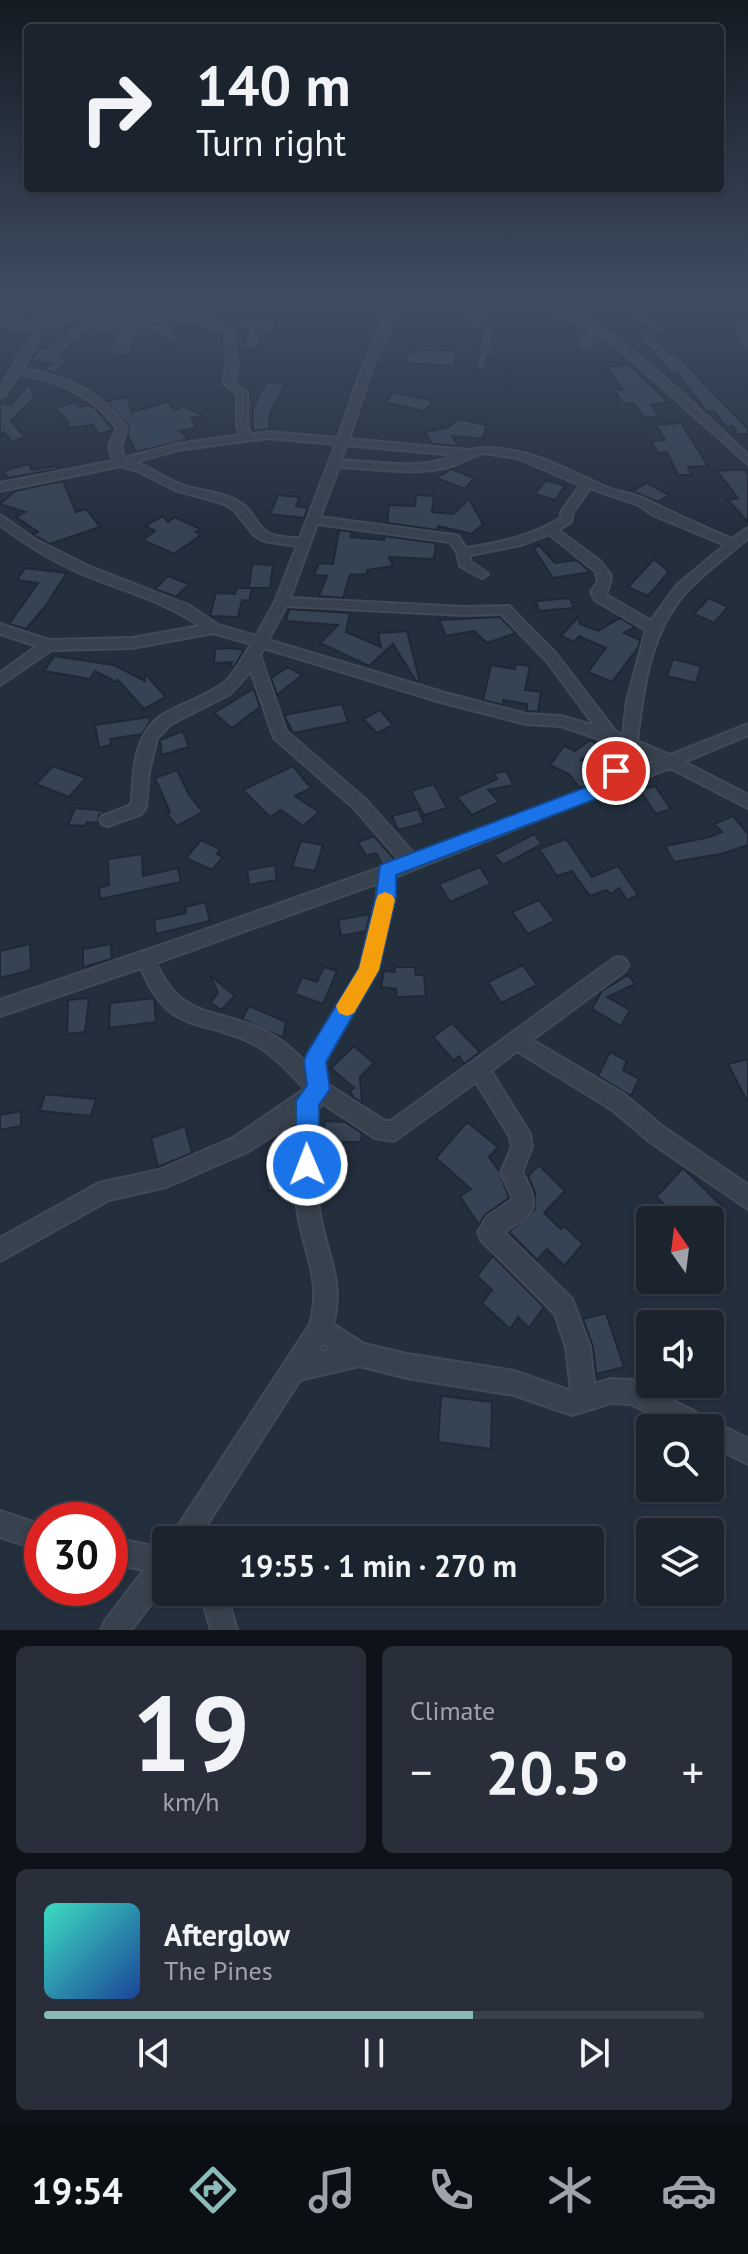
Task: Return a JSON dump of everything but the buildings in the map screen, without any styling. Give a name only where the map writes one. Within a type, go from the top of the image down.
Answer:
[{"type":"street","points":[[0,394],[15,374]]},
{"type":"street","points":[[38,374],[101,402],[123,429],[115,446],[119,463]]},
{"type":"street","points":[[231,374],[228,383],[242,393],[242,426],[246,436]]},
{"type":"street","points":[[108,820],[135,810],[140,803],[141,772],[150,736],[157,727],[179,712],[225,690],[244,671],[282,602],[365,374]]},
{"type":"street","points":[[652,374],[748,461]]},
{"type":"street","points":[[0,487],[119,463],[177,447],[246,436],[469,453],[484,450],[519,455],[643,502],[657,512],[734,544]]},
{"type":"street","points":[[334,463],[420,467],[451,463],[469,453]]},
{"type":"street","points":[[119,463],[145,467],[163,481],[230,502],[244,511],[257,532],[277,542],[306,542]]},
{"type":"street","points":[[463,552],[501,548],[551,530],[567,519],[567,512],[585,487],[583,480]]},
{"type":"street","points":[[0,519],[32,543],[83,569],[183,608],[213,628],[256,647],[526,719],[561,721],[611,736],[671,762],[748,802]]},
{"type":"street","points":[[313,520],[454,539],[463,552],[464,563],[482,574]]},
{"type":"street","points":[[551,530],[605,575],[604,585],[598,592],[600,597],[653,628]]},
{"type":"street","points":[[610,786],[629,744],[634,701],[653,628],[682,588],[748,532]]},
{"type":"street","points":[[282,602],[464,611],[504,609],[551,657],[611,736]]},
{"type":"street","points":[[0,629],[48,645],[132,643],[213,628]]},
{"type":"street","points":[[0,680],[48,645]]},
{"type":"street","points":[[256,647],[279,734],[360,804],[410,861]]},
{"type":"street","points":[[0,1008],[146,960],[387,871],[610,786],[748,729]]},
{"type":"street","points":[[191,1526],[320,1329],[328,1307],[328,1277],[312,1234],[308,1206],[315,1061],[369,970],[386,896],[387,871]]},
{"type":"street","points":[[146,960],[165,996],[176,1005],[210,1021],[259,1037],[277,1048],[313,1095],[337,1101],[388,1132],[619,965]]},
{"type":"street","points":[[517,1041],[618,1102],[656,1134],[748,1198]]},
{"type":"street","points":[[478,1069],[520,1134],[522,1147],[511,1173],[524,1198],[524,1206],[489,1232],[564,1307],[578,1347],[584,1401]]},
{"type":"street","points":[[0,1250],[106,1190],[159,1180],[240,1145],[313,1095]]},
{"type":"street","points":[[320,1329],[359,1354],[407,1366],[514,1383],[572,1403],[611,1391],[633,1392],[676,1414]]},
{"type":"street","points":[[293,1370],[359,1354]]},
{"type":"street","points":[[724,1439],[748,1452]]},
{"type":"street","points":[[0,1524],[24,1532]]},
{"type":"street","points":[[128,1554],[152,1560]]},
{"type":"street","points":[[114,1630],[152,1581]]},
{"type":"street","points":[[217,1606],[224,1630]]},
{"type":"slow traffic","points":[[347,1006],[369,970],[385,900]]},
{"type":"route","points":[[307,1165],[308,1101],[318,1089],[315,1061],[369,970],[386,896],[387,871],[610,786],[616,771]]}]
